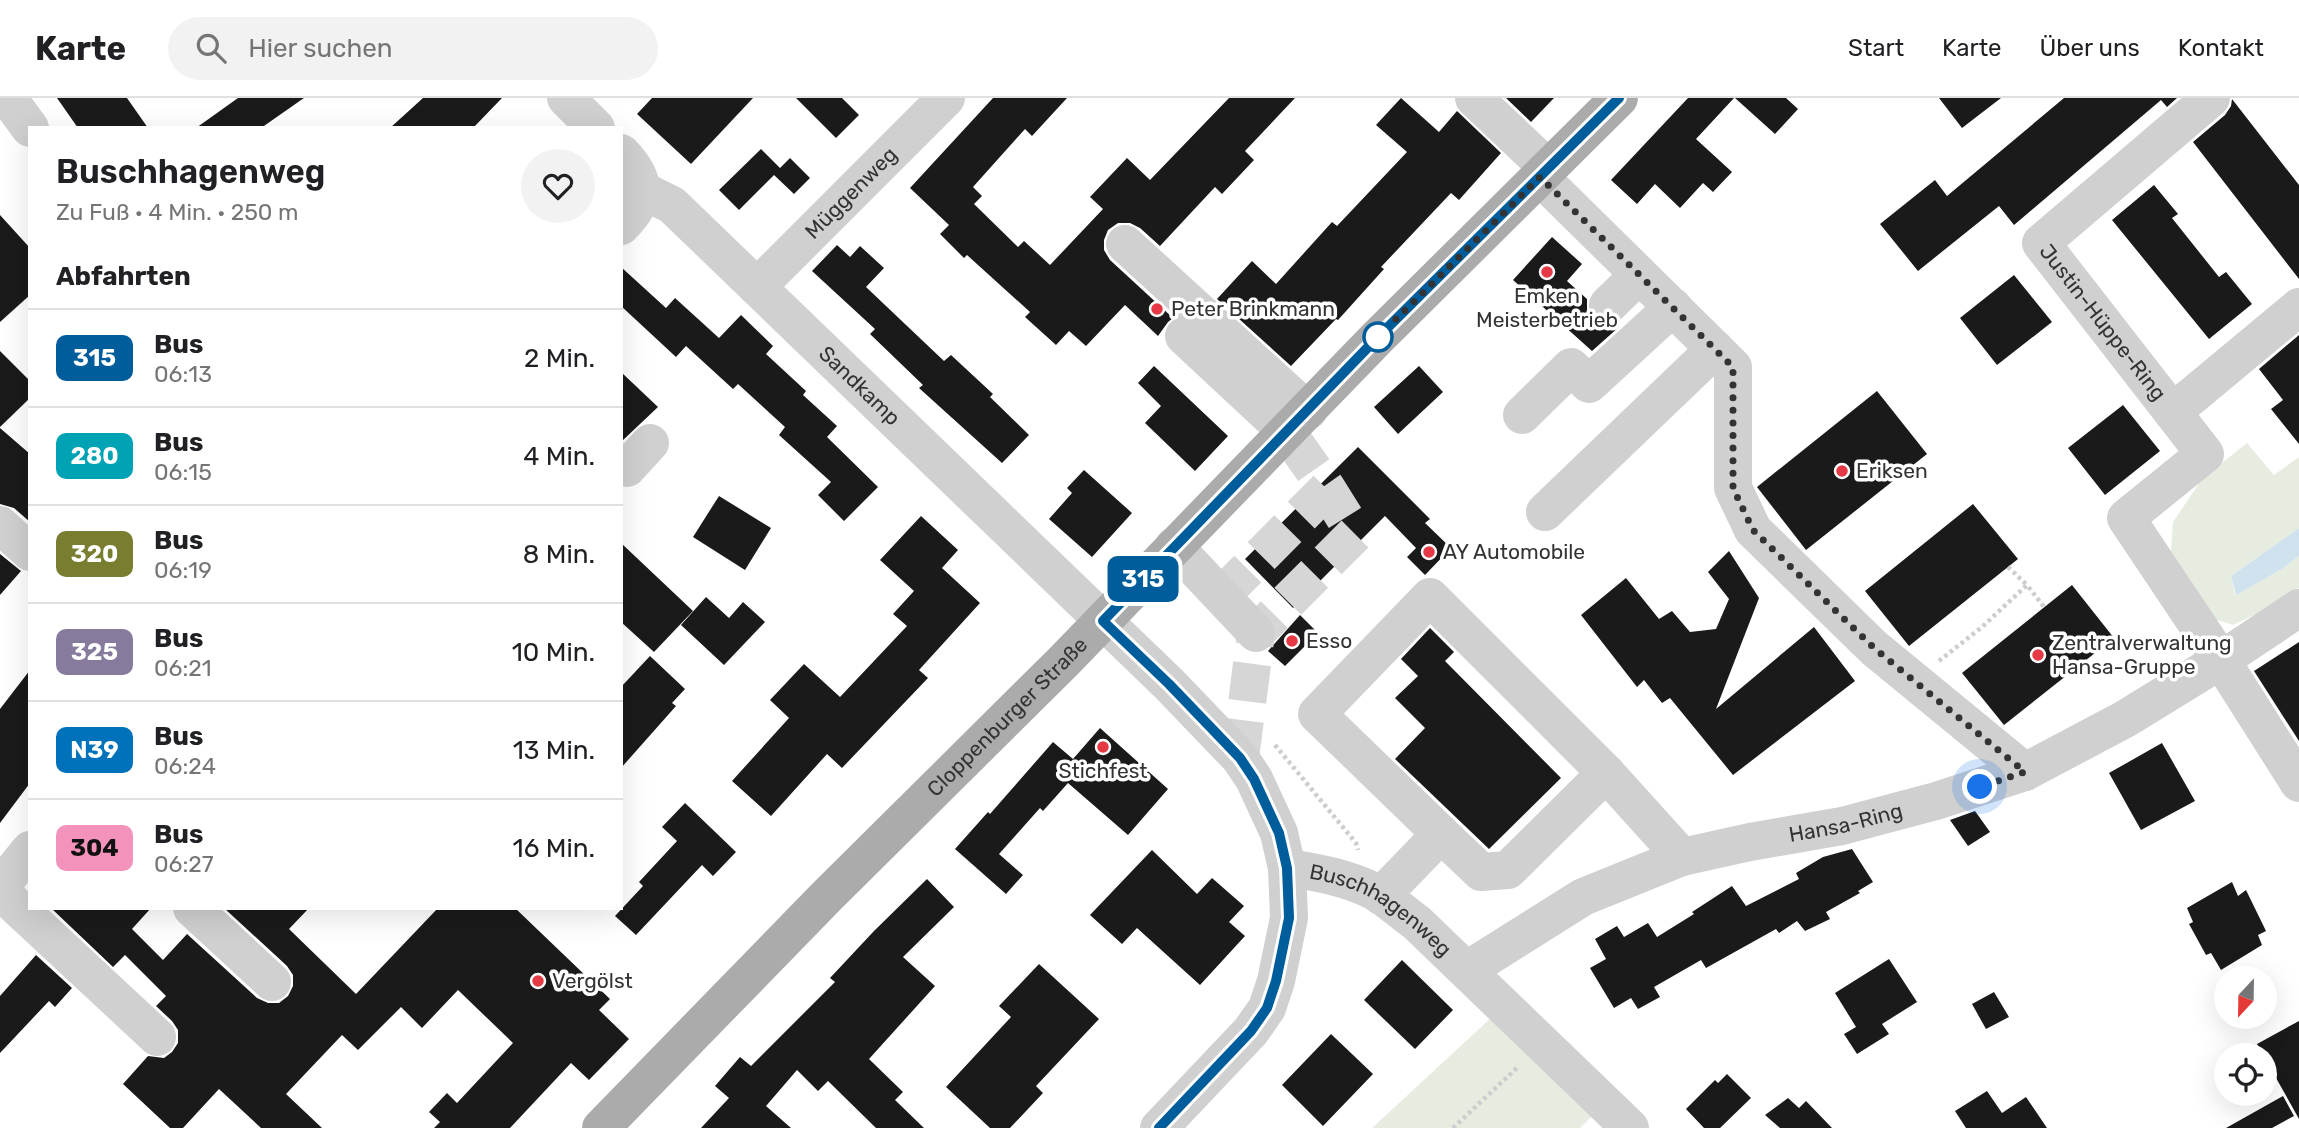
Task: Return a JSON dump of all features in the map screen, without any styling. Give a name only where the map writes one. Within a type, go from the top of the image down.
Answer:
[{"type":"main road","name":"Cloppenburger Straße","points":[[601,1128],[826,897],[1103,621],[1377,338],[1619,98]]},
{"type":"street","points":[[8,98],[29,126]]},
{"type":"street","points":[[566,98],[594,126]]},
{"type":"street","name":"Müggenweg","points":[[757,287],[946,98]]},
{"type":"street","points":[[1474,98],[1639,275],[1733,367],[1733,488],[1753,530],[1874,648],[2025,772]]},
{"type":"street","name":"Justin-Hüppe-Ring","points":[[2211,98],[2041,243],[2205,454],[2126,518],[2221,660]]},
{"type":"street","points":[[623,155],[639,177],[642,190],[635,209],[623,224]]},
{"type":"street","name":"Sandkamp","points":[[642,190],[672,205],[1103,621]]},
{"type":"street","points":[[1125,244],[1297,421]]},
{"type":"street","points":[[1608,305],[1639,275]]},
{"type":"street","points":[[1522,415],[1571,368],[1589,384],[1673,307]]},
{"type":"street","name":"Justin-Hüppe-Ring","points":[[2174,411],[2299,307]]},
{"type":"street","points":[[1184,335],[1297,421]]},
{"type":"street","points":[[1545,512],[1715,349]]},
{"type":"street","points":[[0,525],[28,550]]},
{"type":"street","points":[[1174,546],[1256,633]]},
{"type":"street","points":[[1606,774],[1508,870],[1481,872],[1317,714],[1430,597],[1606,774],[1682,857]]},
{"type":"street","name":"Hansa-Ring","points":[[1467,970],[1583,897],[1682,857],[1842,826],[1936,801],[2025,772],[2125,719],[2299,608]]},
{"type":"street","name":"Buschhagenweg","points":[[1103,621],[1169,684],[1240,758],[1254,779],[1279,833],[1287,868],[1315,872],[1368,889],[1417,923],[1630,1128]]},
{"type":"street","points":[[2221,660],[2299,783]]},
{"type":"street","points":[[1381,896],[1441,834]]},
{"type":"street","points":[[28,853],[0,889],[157,1037]]},
{"type":"street","points":[[1159,1128],[1251,1031],[1267,1008],[1276,981],[1289,918],[1287,868]]},
{"type":"street","points":[[194,910],[272,982]]},
{"type":"path","points":[[2008,567],[2044,607]]},
{"type":"path","points":[[1914,681],[1982,627],[2027,585]]},
{"type":"path","points":[[1240,758],[1273,743],[1356,843],[1359,854]]},
{"type":"path","points":[[1453,1128],[1543,1044]]},
{"type":"shaded area","points":[[2247,443],[2274,475],[2299,457],[2299,528],[2231,576],[2235,595],[2282,569],[2299,556],[2299,588],[2273,606],[2233,625],[2205,616],[2170,565],[2173,522],[2202,479]]},
{"type":"shaded area","points":[[1492,1017],[1593,1115],[1580,1128],[1372,1128]]},
{"type":"water","points":[[2299,528],[2299,556],[2282,569],[2236,595],[2231,576]]},
{"type":"building","points":[[57,98],[127,98],[147,126],[77,126]]},
{"type":"building","points":[[238,98],[304,98],[264,126],[199,126]]},
{"type":"building","points":[[423,98],[502,98],[475,126],[392,126]]},
{"type":"building","points":[[652,98],[753,98],[691,164],[637,114]]},
{"type":"building","points":[[796,98],[842,98],[859,115],[836,138]]},
{"type":"building","points":[[993,98],[1067,98],[1032,136],[1025,129],[973,187],[982,196],[974,204],[1018,247],[1024,241],[1050,265],[1103,209],[1090,197],[1127,158],[1150,180],[1229,98],[1295,98],[1245,151],[1254,160],[1222,194],[1215,187],[1160,246],[1140,228],[1130,223],[1118,223],[1108,230],[1104,250],[1110,260],[1173,318],[1158,336],[1125,305],[1086,346],[1069,331],[1056,345],[1025,317],[1030,312],[967,255],[964,258],[940,234],[949,225],[910,188]]},
{"type":"building","points":[[1401,98],[1439,132],[1457,111],[1501,153],[1459,200],[1451,193],[1381,267],[1384,269],[1338,320],[1336,319],[1291,366],[1217,299],[1252,261],[1276,284],[1332,222],[1337,226],[1407,152],[1376,125]]},
{"type":"building","points":[[1506,98],[1554,98],[1531,122]]},
{"type":"building","points":[[1688,98],[1734,98],[1696,139],[1732,172],[1713,192],[1703,183],[1680,208],[1655,184],[1637,204],[1611,180]]},
{"type":"building","points":[[1735,98],[1786,98],[1798,109],[1775,134]]},
{"type":"building","points":[[1939,98],[2001,98],[1962,128]]},
{"type":"building","points":[[2064,98],[2177,98],[2167,107],[2161,100],[2014,225],[1999,206],[1918,271],[1880,224],[1935,180],[1947,196]]},
{"type":"building","points":[[2232,99],[2299,185],[2299,279],[2193,142],[2225,115]]},
{"type":"building","points":[[761,149],[780,168],[790,158],[810,178],[794,194],[774,175],[739,210],[719,190]]},
{"type":"building","points":[[2154,185],[2178,214],[2172,218],[2219,277],[2226,272],[2252,304],[2209,339],[2112,220]]},
{"type":"building","points":[[0,215],[28,246],[28,297],[0,322]]},
{"type":"building","name":"Emken Meisterbetrieb","points":[[1552,237],[1582,264],[1567,281],[1587,299],[1587,310],[1592,320],[1603,326],[1619,327],[1592,351],[1513,280]]},
{"type":"building","points":[[837,245],[850,257],[860,246],[884,268],[866,287],[944,361],[951,355],[993,394],[990,397],[1029,435],[1002,463],[919,388],[923,385],[870,334],[875,329],[812,271]]},
{"type":"building","points":[[623,269],[666,308],[675,298],[719,338],[741,315],[773,346],[766,354],[806,391],[803,395],[837,426],[827,437],[878,487],[844,521],[818,495],[831,482],[779,435],[785,427],[738,384],[733,389],[686,346],[676,357],[623,308]]},
{"type":"building","points":[[2014,275],[2052,322],[1997,365],[1960,318]]},
{"type":"building","points":[[2299,335],[2299,444],[2271,409],[2283,400],[2259,369]]},
{"type":"building","points":[[0,351],[28,379],[28,400],[0,427]]},
{"type":"building","points":[[1154,366],[1228,436],[1195,471],[1145,423],[1161,406],[1138,383]]},
{"type":"building","points":[[1419,366],[1443,392],[1398,434],[1374,407]]},
{"type":"building","points":[[623,374],[658,407],[623,440]]},
{"type":"building","name":"Eriksen","points":[[1877,391],[1927,454],[1806,550],[1757,487]]},
{"type":"building","points":[[2123,405],[2160,451],[2105,495],[2068,448]]},
{"type":"building","points":[[0,428],[28,452],[28,520],[14,508],[0,504]]},
{"type":"building","points":[[1358,447],[1430,519],[1425,523],[1451,548],[1425,575],[1407,557],[1416,548],[1385,516],[1293,608],[1245,559]]},
{"type":"building","points":[[1084,470],[1132,513],[1092,557],[1049,519],[1072,493],[1067,488]]},
{"type":"building","points":[[719,496],[771,528],[745,570],[693,537]]},
{"type":"building","points":[[1973,504],[2018,559],[1909,646],[1865,591]]},
{"type":"building","points":[[921,516],[958,550],[942,568],[980,603],[919,670],[928,678],[842,768],[827,754],[771,816],[732,781],[789,718],[770,700],[804,664],[840,697],[907,626],[893,614],[914,591],[880,560]]},
{"type":"building","points":[[623,545],[693,611],[654,652],[623,624]]},
{"type":"building","points":[[1729,551],[1759,598],[1716,709],[1814,627],[1855,681],[1733,775],[1670,698],[1662,703],[1644,680],[1637,687],[1581,615],[1626,578],[1659,619],[1672,611],[1690,632],[1716,629],[1729,599],[1708,572]]},
{"type":"building","points":[[0,554],[21,571],[0,595]]},
{"type":"building","name":"Zentralverwaltung Hansa-Gruppe","points":[[2072,585],[2114,638],[2004,725],[1962,673]]},
{"type":"building","points":[[706,597],[729,618],[743,602],[765,622],[724,665],[681,625]]},
{"type":"building","name":"Esso","points":[[1300,615],[1318,633],[1285,666],[1268,651]]},
{"type":"building","points":[[1430,628],[1454,652],[1445,661],[1561,778],[1489,849],[1395,759],[1425,728],[1395,698],[1418,676],[1401,659]]},
{"type":"building","points":[[2299,642],[2299,741],[2254,671]]},
{"type":"building","points":[[650,656],[685,689],[672,703],[676,706],[623,766],[623,685]]},
{"type":"building","points":[[28,673],[28,786],[0,823],[0,709]]},
{"type":"building","points":[[1100,728],[1168,789],[1128,835],[1068,783],[1043,811],[1040,808],[999,854],[1023,875],[1006,894],[955,849],[988,812],[990,814],[1053,742],[1073,759]]},
{"type":"building","points":[[2162,743],[2195,801],[2141,830],[2109,773]]},
{"type":"building","points":[[685,803],[736,852],[713,876],[702,865],[636,935],[615,916],[643,886],[639,882],[677,841],[662,827]]},
{"type":"building","points":[[1975,811],[1990,832],[1968,846],[1950,820]]},
{"type":"building","points":[[1852,849],[1873,882],[1858,891],[1860,893],[1826,912],[1830,919],[1805,931],[1797,921],[1779,933],[1776,929],[1706,968],[1701,960],[1654,987],[1660,997],[1638,1009],[1631,998],[1614,1008],[1590,968],[1606,959],[1595,939],[1617,926],[1624,937],[1648,923],[1657,937],[1732,886],[1746,906],[1799,879],[1796,873],[1823,857]]},
{"type":"building","points":[[1152,850],[1197,894],[1212,878],[1244,906],[1229,922],[1245,936],[1200,985],[1137,928],[1122,944],[1090,915]]},
{"type":"building","points":[[927,879],[954,907],[903,957],[935,986],[869,1059],[903,1092],[895,1100],[924,1128],[876,1128],[828,1081],[818,1091],[797,1070],[766,1106],[791,1128],[701,1128],[729,1098],[715,1086],[740,1057],[751,1066],[835,982],[830,978]]},
{"type":"building","points":[[2232,882],[2238,896],[2246,890],[2266,931],[2258,935],[2262,945],[2228,966],[2219,966],[2211,953],[2206,955],[2189,924],[2193,922],[2187,908]]},
{"type":"building","points":[[53,910],[149,910],[132,929],[163,960],[187,934],[257,998],[268,1003],[279,1003],[288,996],[293,986],[293,975],[287,966],[226,910],[307,910],[289,929],[356,994],[436,910],[517,910],[610,999],[599,1010],[629,1039],[589,1080],[571,1063],[510,1128],[434,1128],[440,1122],[429,1112],[447,1093],[457,1103],[513,1043],[458,990],[422,1028],[401,1007],[358,1050],[342,1035],[286,1094],[322,1128],[261,1128],[219,1089],[183,1128],[170,1128],[123,1084],[148,1056],[164,1058],[178,1043],[178,1030],[156,1006],[166,996],[125,955],[113,967]]},
{"type":"building","points":[[36,955],[72,988],[55,1007],[49,1001],[0,1053],[0,996]]},
{"type":"building","points":[[1889,959],[1917,1002],[1882,1024],[1889,1034],[1857,1054],[1844,1034],[1856,1027],[1835,993]]},
{"type":"building","points":[[1402,960],[1453,1010],[1415,1049],[1364,1000]]},
{"type":"building","points":[[1039,964],[1099,1019],[1036,1086],[1043,1093],[1010,1128],[990,1128],[946,1087],[1011,1017],[999,1006]]},
{"type":"building","points":[[1994,992],[2009,1017],[1986,1029],[1972,1004]]},
{"type":"building","points":[[2299,1021],[2299,1119],[2277,1080],[2277,1043],[2259,1043]]},
{"type":"building","points":[[1331,1034],[1373,1074],[1323,1126],[1282,1085]]},
{"type":"building","points":[[1727,1074],[1751,1098],[1720,1128],[1704,1128],[1686,1109],[1715,1080],[1718,1083]]},
{"type":"building","points":[[1987,1091],[2002,1113],[2026,1097],[2047,1128],[1966,1128],[1955,1111]]},
{"type":"building","points":[[2283,1096],[2294,1116],[2272,1128],[2226,1128],[2265,1106],[2277,1106],[2277,1099]]},
{"type":"building","points":[[1788,1098],[1799,1108],[1806,1101],[1832,1128],[1780,1128],[1765,1115]]},
{"type":"tunnel","points":[[1240,758],[1256,633],[1355,534],[1287,432]]},
{"type":"tunnel","points":[[1221,596],[1327,489]]},
{"type":"bus line","name":"315","points":[[1159,1128],[1251,1031],[1267,1008],[1276,981],[1289,918],[1287,868],[1279,833],[1254,779],[1240,758],[1169,684],[1103,621],[1377,338],[1619,98]]},
{"type":"place","name":"Emken Meisterbetrieb","points":[[1547,272]]},
{"type":"place","name":"Peter Brinkmann","points":[[1157,309]]},
{"type":"place","name":"Eriksen","points":[[1842,471]]},
{"type":"place","name":"AY Automobile","points":[[1429,552]]},
{"type":"place","name":"Esso","points":[[1292,641]]},
{"type":"place","name":"Zentralverwaltung Hansa-Gruppe","points":[[2038,655]]},
{"type":"place","name":"Stichfest","points":[[1103,747]]},
{"type":"place","name":"Vergölst","points":[[538,981]]},
{"type":"route","points":[[1378,337],[1540,177],[1733,367],[1733,488],[1753,530],[1874,648],[2025,772],[1980,787]]}]
